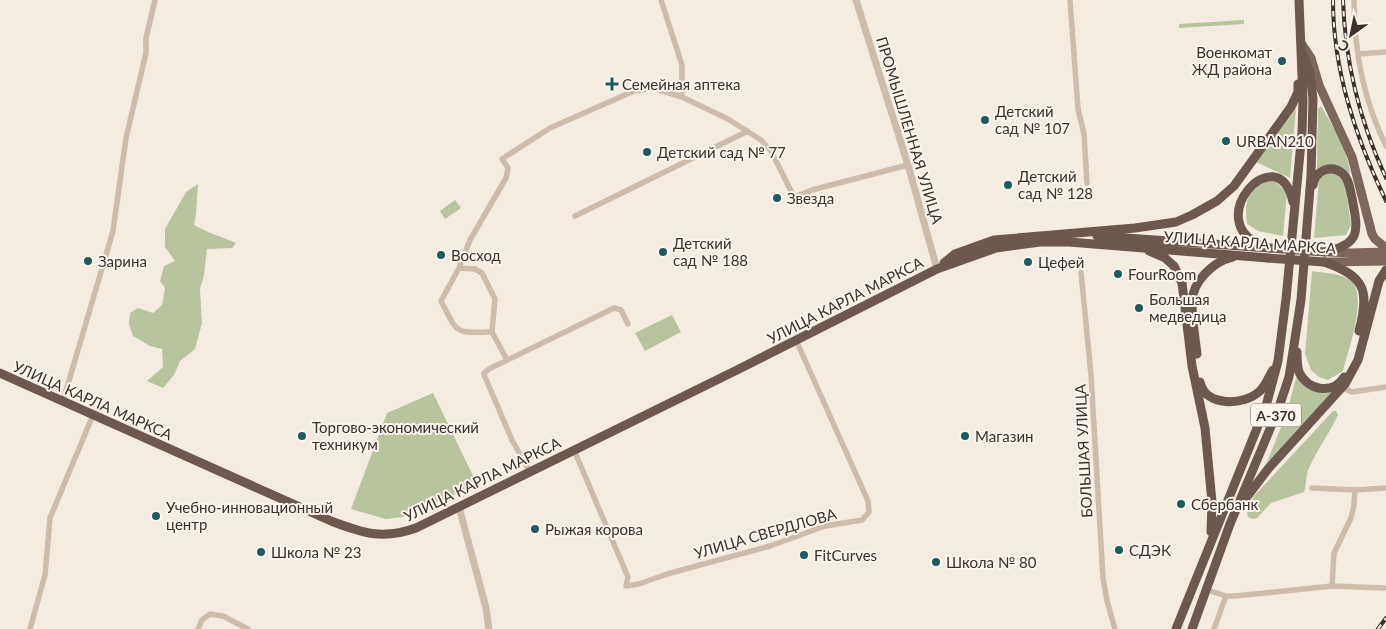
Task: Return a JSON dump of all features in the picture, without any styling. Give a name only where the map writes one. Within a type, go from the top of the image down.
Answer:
[{"type":"highway","name":"А-370","points":[[1176,629],[1263,414],[1278,361],[1296,212],[1302,132],[1299,0]]},
{"type":"highway","name":"А-370","points":[[1192,629],[1230,524],[1281,402],[1289,377],[1302,300],[1311,176],[1313,99],[1310,73],[1301,43]]},
{"type":"highway","points":[[1069,234],[1176,222],[1217,201],[1234,186],[1292,107],[1298,92],[1301,43]]},
{"type":"highway","points":[[1069,234],[1325,252],[1346,246],[1354,235],[1356,228],[1349,186],[1346,178],[1336,170],[1321,171],[1314,179],[1307,237]]},
{"type":"highway","points":[[1270,248],[1255,242],[1241,228],[1239,211],[1244,195],[1256,180],[1269,176],[1278,178],[1291,191],[1296,212]]},
{"type":"highway","name":"УЛИЦА КАРЛА МАРКСА","points":[[937,269],[955,254],[994,240],[1069,234]]},
{"type":"highway","name":"УЛИЦА КАРЛА МАРКСА","points":[[0,373],[331,521],[366,534],[388,534],[404,532],[460,507],[937,269],[996,248],[1018,244],[1069,242],[1324,262]]},
{"type":"highway","points":[[1137,248],[1152,252],[1170,262],[1179,273],[1182,283],[1192,366],[1205,428],[1212,502],[1211,532],[1208,547]]},
{"type":"highway","points":[[1245,256],[1230,258],[1212,267],[1202,278],[1194,292],[1192,306],[1202,389],[1214,400],[1223,401],[1250,397],[1260,391],[1278,361]]},
{"type":"highway","points":[[1302,300],[1297,342],[1297,366],[1305,380],[1318,389],[1327,390],[1342,381],[1347,372],[1364,312],[1365,302],[1363,291],[1353,275],[1324,262]]},
{"type":"highway","points":[[1230,524],[1258,480],[1343,388],[1352,374],[1358,360],[1377,287],[1386,270]]},
{"type":"main road","points":[[1301,43],[1311,58],[1319,84],[1352,157],[1372,234],[1386,248]]},
{"type":"main road","points":[[1325,252],[1386,252]]},
{"type":"main road","name":"УЛИЦА КАРЛА МАРКСА","points":[[1324,262],[1386,261]]},
{"type":"street","points":[[63,401],[113,231],[126,138],[146,53],[146,38],[154,0]]},
{"type":"street","points":[[661,0],[682,64],[682,97]]},
{"type":"street","name":"ПРОМЫШЛЕННАЯ УЛИЦА","points":[[856,0],[908,165],[937,269]]},
{"type":"street","points":[[1070,0],[1078,109],[1084,134],[1087,184]]},
{"type":"street","points":[[1354,0],[1358,54],[1370,106],[1386,146]]},
{"type":"street","points":[[1358,54],[1386,52]]},
{"type":"street","points":[[492,332],[468,333],[459,330],[454,326],[441,301],[459,268],[470,240],[506,178],[508,168],[502,159],[550,128],[634,91],[653,88],[682,97],[748,131],[761,140],[771,151],[794,197],[812,190],[908,165]]},
{"type":"street","points":[[575,216],[748,131]]},
{"type":"street","points":[[459,268],[475,269],[482,273],[495,299],[492,332],[507,360]]},
{"type":"street","name":"БОЛЬШАЯ УЛИЦА","points":[[1081,272],[1091,375],[1103,578],[1115,629]]},
{"type":"street","points":[[530,472],[512,440],[484,373],[489,368],[614,308],[621,310],[628,324]]},
{"type":"street","name":"УЛИЦА СВЕРДЛОВА","points":[[574,450],[628,577],[626,586],[639,584],[667,574],[770,546],[825,526],[862,520],[869,512],[868,501],[796,340]]},
{"type":"street","points":[[1343,388],[1352,392],[1386,387]]},
{"type":"street","points":[[30,629],[45,575],[50,518],[93,415]]},
{"type":"street","points":[[1312,488],[1355,490],[1386,488]]},
{"type":"street","points":[[1332,586],[1334,553],[1351,518],[1355,490]]},
{"type":"street","points":[[460,507],[486,608],[489,629]]},
{"type":"street","points":[[1207,590],[1226,596],[1255,595],[1332,586],[1384,588]]},
{"type":"street","points":[[1214,629],[1226,596]]},
{"type":"street","points":[[198,629],[202,620],[210,614],[223,616],[248,629]]},
{"type":"green space","points":[[1244,20],[1244,24],[1179,28],[1179,24]]},
{"type":"green space","points":[[1321,106],[1344,150],[1350,177],[1347,171],[1340,167],[1317,170],[1318,109]]},
{"type":"green space","points":[[1296,109],[1290,178],[1256,162]]},
{"type":"green space","points":[[1328,173],[1337,175],[1345,183],[1351,225],[1346,235],[1314,238],[1319,178]]},
{"type":"green space","points":[[1267,181],[1276,182],[1287,193],[1283,236],[1258,231],[1247,224],[1246,210],[1248,198],[1255,189]]},
{"type":"green space","points":[[198,184],[194,225],[236,243],[232,248],[207,249],[204,275],[200,289],[202,323],[195,349],[180,361],[174,375],[163,388],[147,381],[163,367],[162,349],[150,346],[133,336],[129,324],[130,313],[138,308],[153,313],[162,305],[165,288],[160,281],[164,266],[175,261],[165,247],[165,229],[186,192]]},
{"type":"green space","points":[[455,200],[461,208],[445,219],[440,211]]},
{"type":"green space","points":[[1312,271],[1337,275],[1350,280],[1355,287],[1358,298],[1356,324],[1343,371],[1328,380],[1319,377],[1311,370],[1305,354]]},
{"type":"green space","points":[[672,315],[681,332],[645,351],[635,333]]},
{"type":"green space","points":[[1297,375],[1325,393],[1332,392],[1265,467],[1286,415]]},
{"type":"green space","points":[[433,393],[477,484],[409,516],[386,519],[351,509],[387,413]]},
{"type":"green space","points":[[1333,411],[1336,411],[1338,415],[1309,468],[1304,492],[1271,503],[1257,518],[1248,517],[1247,511],[1254,496]]},
{"type":"railway","points":[[1333,0],[1337,52],[1348,104],[1365,153],[1386,201]]},
{"type":"railway","points":[[1343,0],[1347,46],[1355,91],[1361,113],[1386,178]]},
{"type":"railway","points":[[1378,629],[1386,618]]},
{"type":"place","name":"Военкомат ЖД района","points":[[1282,61]]},
{"type":"place","name":"Семейная аптека","points":[[612,84]]},
{"type":"place","name":"Детский сад № 107","points":[[985,120]]},
{"type":"place","name":"URBAN210","points":[[1226,141]]},
{"type":"place","name":"Детский сад № 77","points":[[647,152]]},
{"type":"place","name":"Детский сад № 128","points":[[1008,185]]},
{"type":"place","name":"Звезда","points":[[777,198]]},
{"type":"place","name":"Детский сад № 188","points":[[663,252]]},
{"type":"place","name":"Восход","points":[[441,255]]},
{"type":"place","name":"Зарина","points":[[88,261]]},
{"type":"place","name":"Цефей","points":[[1028,262]]},
{"type":"place","name":"FourRoom","points":[[1118,274]]},
{"type":"place","name":"Большая медведица","points":[[1139,308]]},
{"type":"place","name":"Торгово-экономический техникум","points":[[302,436]]},
{"type":"place","name":"Магазин","points":[[965,436]]},
{"type":"place","name":"Сбербанк","points":[[1181,504]]},
{"type":"place","name":"Учебно-инновационный центр","points":[[156,516]]},
{"type":"place","name":"Рыжая корова","points":[[535,529]]},
{"type":"place","name":"СДЭК","points":[[1119,550]]},
{"type":"place","name":"Школа № 23","points":[[261,552]]},
{"type":"place","name":"FitCurves","points":[[804,555]]},
{"type":"place","name":"Школа № 80","points":[[936,562]]}]
